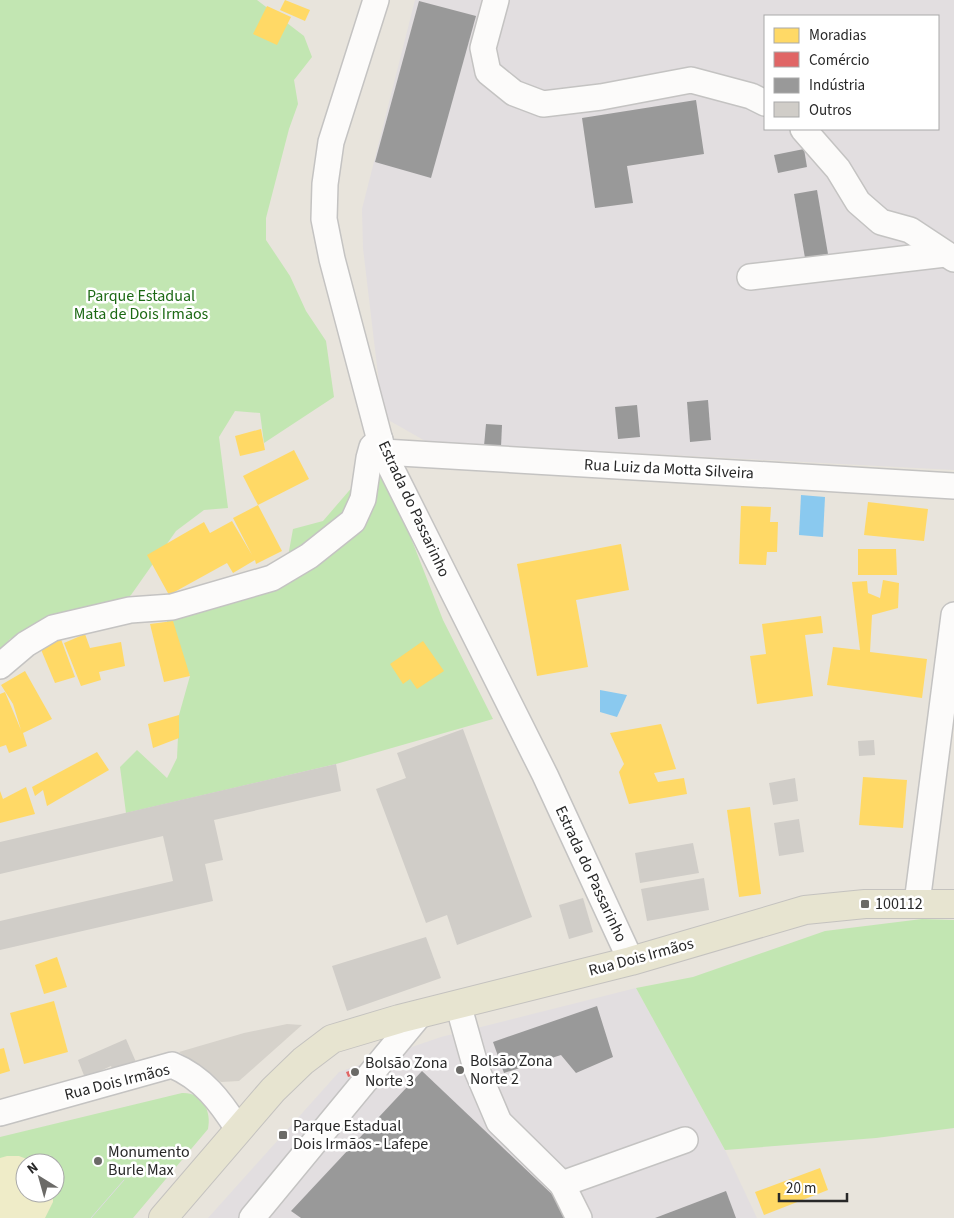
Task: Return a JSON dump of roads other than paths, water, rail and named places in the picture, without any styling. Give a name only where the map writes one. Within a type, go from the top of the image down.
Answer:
[{"type":"main road","name":"Rua Dois Irmãos","points":[[238,1129],[289,1074],[332,1039],[458,1004],[631,961],[805,910],[865,904],[954,904]]},
{"type":"main road","points":[[163,1218],[238,1129]]},
{"type":"street","name":"Estrada do Passarinho","points":[[376,0],[331,142],[325,184],[324,219],[332,259],[382,446],[545,775],[631,961]]},
{"type":"street","points":[[496,0],[483,48],[488,72],[514,92],[543,104],[601,97],[690,80],[751,96],[764,102]]},
{"type":"street","points":[[804,130],[838,169],[858,202],[882,222],[910,230],[950,256]]},
{"type":"street","points":[[750,277],[950,256]]},
{"type":"street","name":"Rua Luiz da Motta Silveira","points":[[382,446],[954,486]]},
{"type":"street","points":[[0,666],[26,644],[53,628],[130,610],[172,606],[249,586],[279,574],[309,556],[353,521],[363,500],[372,447],[382,446]]},
{"type":"street","points":[[917,903],[954,615]]},
{"type":"street","points":[[458,1004],[476,1068],[499,1122],[562,1184],[579,1218]]},
{"type":"street","points":[[252,1218],[421,1014]]},
{"type":"street","name":"Rua Dois Irmãos","points":[[0,1113],[172,1065],[189,1072],[215,1095],[238,1129]]},
{"type":"street","points":[[562,1184],[684,1140]]},
{"type":"water","points":[[801,495],[825,497],[823,537],[799,535]]},
{"type":"water","points":[[600,690],[627,695],[617,717],[600,712]]},
{"type":"tram line","points":[[91,1218],[124,1180]]},
{"type":"place","name":"100112","points":[[865,904]]},
{"type":"place","name":"Bolsão Zona Norte 2","points":[[460,1070]]},
{"type":"place","name":"Bolsão Zona Norte 3","points":[[355,1072]]},
{"type":"place","name":"Parque Estadual Dois Irmãos - Lafepe","points":[[283,1135]]},
{"type":"place","name":"Monumento Burle Max","points":[[98,1161]]},
{"type":"park label","name":"Parque Estadual Mata de Dois Irmãos","points":[[141,305]]}]
